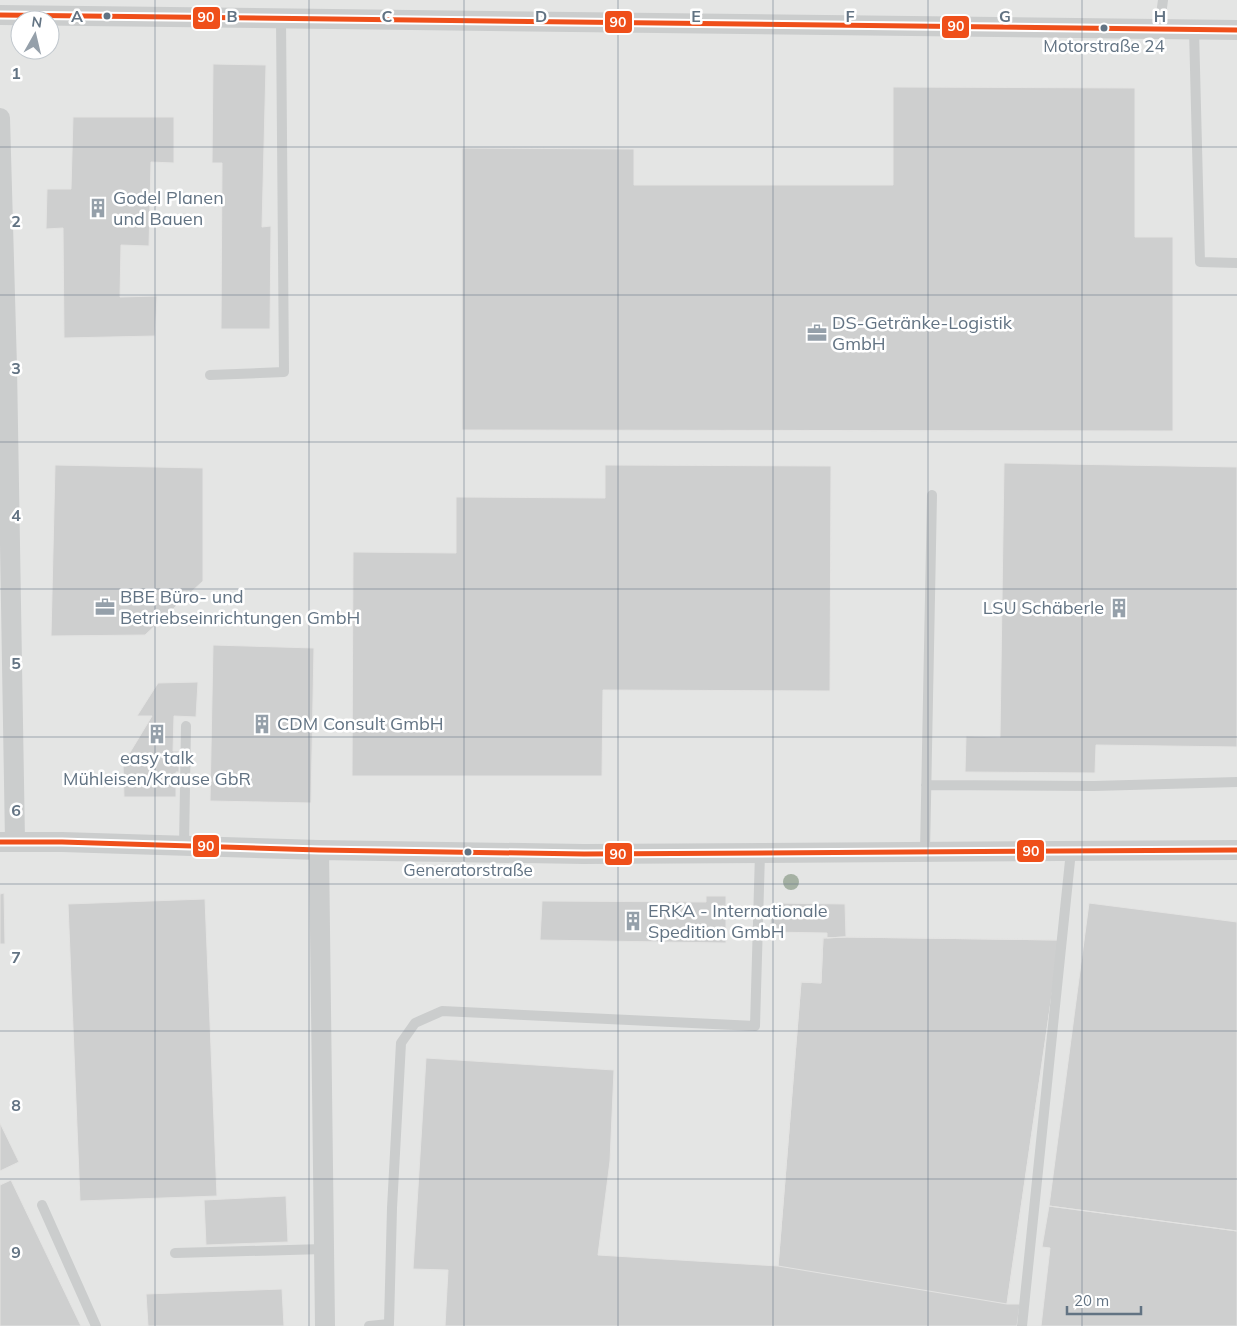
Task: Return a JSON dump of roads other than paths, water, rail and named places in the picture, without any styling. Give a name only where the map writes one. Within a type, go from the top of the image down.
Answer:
[{"type":"street","points":[[0,15],[1237,30]]},
{"type":"street","points":[[0,118],[7,379],[8,842],[318,850],[584,854],[1237,850]]},
{"type":"street","points":[[318,850],[325,1326]]},
{"type":"lane","points":[[1159,30],[1162,0]]},
{"type":"lane","points":[[210,375],[284,372],[281,19]]},
{"type":"lane","points":[[1194,30],[1200,262],[1237,263]]},
{"type":"lane","points":[[925,852],[932,495]]},
{"type":"lane","points":[[184,846],[186,726]]},
{"type":"lane","points":[[926,785],[1094,786],[1237,782]]},
{"type":"lane","points":[[1022,1326],[1071,851]]},
{"type":"lane","points":[[369,1326],[389,1324],[392,1208],[402,1043],[415,1023],[442,1011],[755,1026],[760,853]]},
{"type":"lane","points":[[42,1205],[96,1326]]},
{"type":"lane","points":[[175,1253],[324,1249]]},
{"type":"place","name":"Motorstraße 24","points":[[1104,28]]},
{"type":"place","name":"Godel Planen und Bauen","points":[[98,208]]},
{"type":"place","name":"DS-Getränke-Logistik GmbH","points":[[817,333]]},
{"type":"place","name":"BBE Büro- und Betriebseinrichtungen GmbH","points":[[105,607]]},
{"type":"place","name":"LSU Schäberle","points":[[1119,608]]},
{"type":"place","name":"CDM Consult GmbH","points":[[262,724]]},
{"type":"place","name":"easy talk Mühleisen/Krause GbR","points":[[157,734]]},
{"type":"place","name":"Generatorstraße","points":[[468,852]]},
{"type":"place","name":"ERKA - Internationale Spedition GmbH","points":[[633,921]]}]
